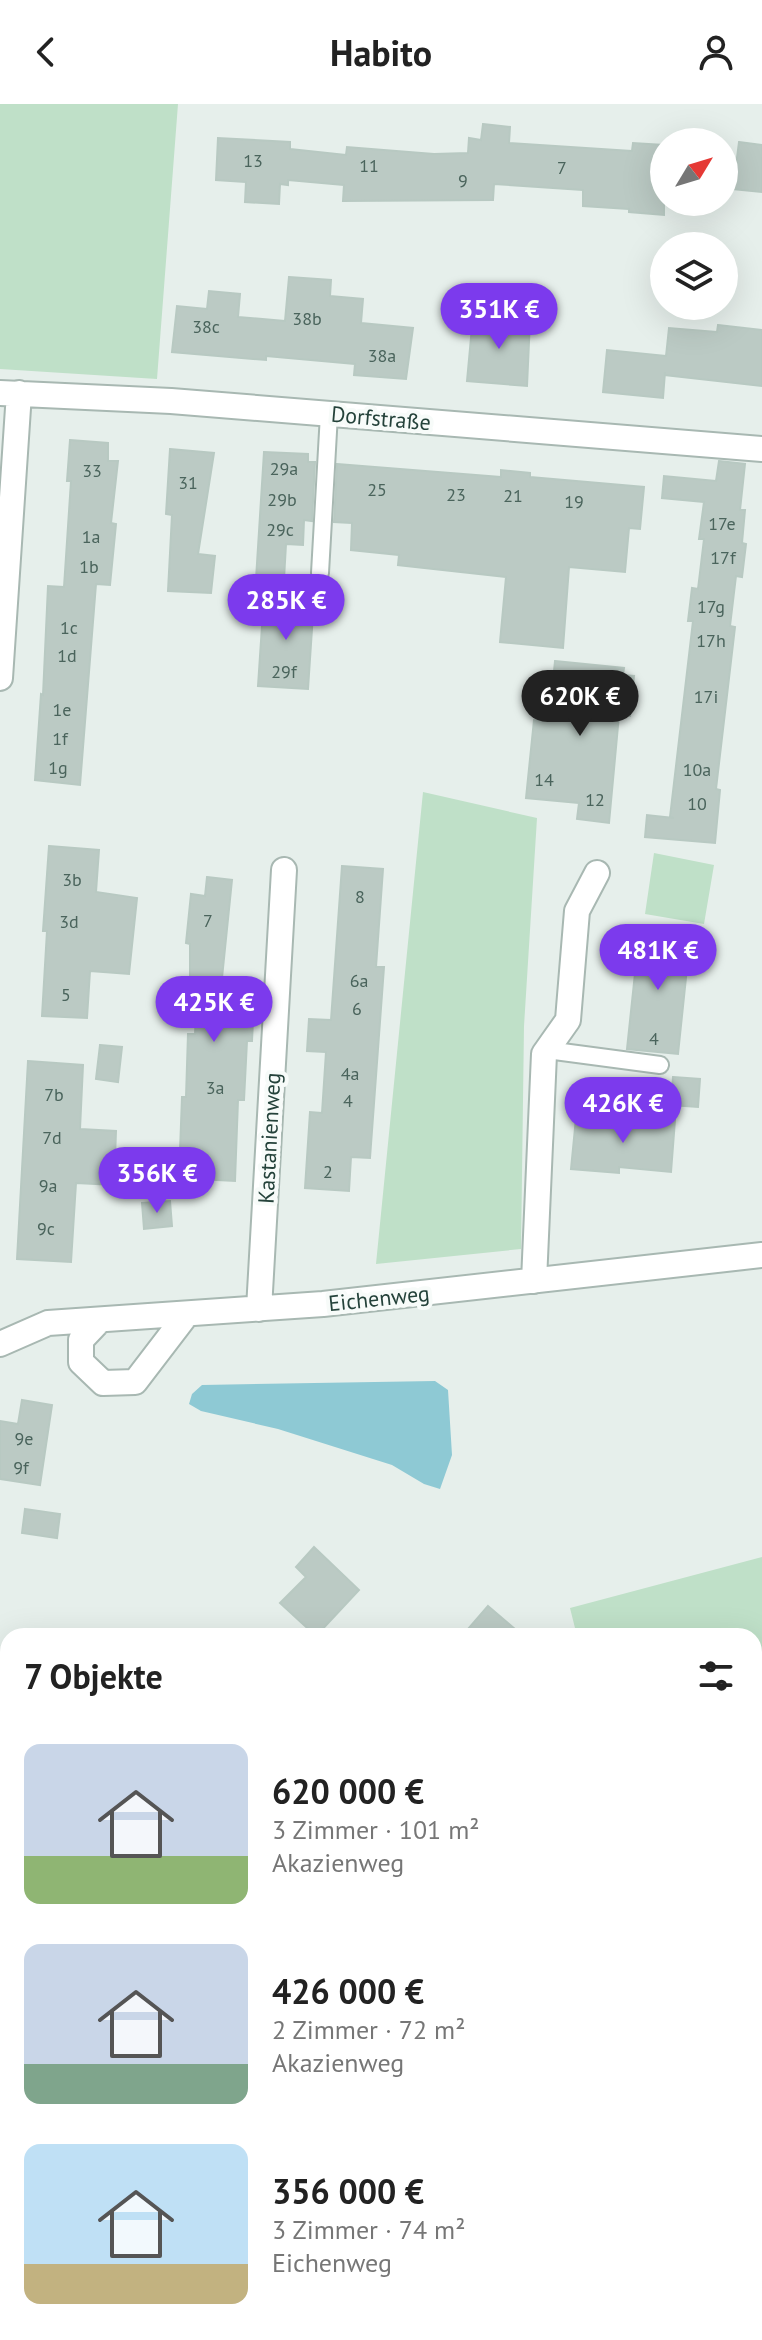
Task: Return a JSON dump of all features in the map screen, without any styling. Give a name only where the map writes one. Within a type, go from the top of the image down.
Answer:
[{"type":"street","name":"Dorfstraße","points":[[10,393],[171,401],[762,449]]},
{"type":"street","points":[[0,678],[10,393]]},
{"type":"street","name":"Kastanienweg","points":[[259,1309],[284,870]]},
{"type":"street","points":[[534,1281],[544,1054],[568,1020],[577,911],[597,873]]},
{"type":"street","name":"Eichenweg","points":[[0,1344],[48,1323],[259,1309],[762,1255]]},
{"type":"street","points":[[100,1320],[81,1340],[81,1362],[103,1383],[135,1382],[187,1314]]},
{"type":"lane","points":[[320,573],[329,414]]},
{"type":"lane","points":[[547,1050],[660,1065]]},
{"type":"green space","points":[[0,104],[178,104],[157,379],[0,369]]},
{"type":"green space","points":[[423,792],[537,818],[524,1026],[521,1249],[376,1264]]},
{"type":"green space","points":[[654,853],[714,865],[704,924],[645,914]]},
{"type":"green space","points":[[762,1557],[762,1628],[575,1628],[570,1608]]},
{"type":"water","points":[[435,1381],[448,1390],[452,1455],[440,1489],[424,1484],[392,1465],[278,1429],[201,1411],[189,1404],[192,1394],[202,1385]]},
{"type":"building","points":[[483,124],[510,127],[509,143],[632,151],[633,143],[650,144],[650,214],[583,206],[583,190],[494,184],[493,200],[343,201],[344,185],[288,180],[288,185],[280,184],[279,204],[245,202],[246,182],[216,180],[218,138],[290,142],[290,149],[346,155],[347,147],[434,154],[468,153],[469,138],[481,140]]},
{"type":"building","points":[[739,142],[762,145],[762,192],[738,190]]},
{"type":"building","points":[[289,277],[331,280],[330,296],[363,299],[361,323],[413,328],[406,379],[354,375],[355,364],[172,352],[177,306],[207,309],[209,291],[240,294],[238,317],[285,321]]},
{"type":"building","points":[[473,316],[530,320],[527,386],[467,381]]},
{"type":"building","points":[[718,325],[762,330],[762,386],[665,375],[665,372],[663,398],[603,392],[607,350],[666,356],[669,328],[717,332]]},
{"type":"building","points":[[70,440],[108,443],[108,461],[118,461],[111,523],[116,524],[110,585],[96,584],[80,785],[35,780],[48,586],[64,587],[71,481],[67,481]]},
{"type":"building","points":[[170,449],[214,453],[198,554],[215,556],[211,593],[168,591],[172,515],[166,514]]},
{"type":"building","points":[[264,452],[308,454],[308,462],[315,462],[312,521],[304,520],[303,545],[286,544],[283,597],[255,595]]},
{"type":"building","points":[[719,461],[745,464],[740,510],[745,510],[742,543],[746,544],[742,577],[736,576],[730,626],[735,627],[716,789],[720,790],[715,843],[645,837],[647,815],[674,818],[670,817],[693,621],[688,621],[692,588],[698,589],[704,539],[699,539],[704,502],[662,498],[664,476],[716,481]]},
{"type":"building","points":[[337,464],[501,477],[501,470],[530,473],[530,477],[644,487],[640,529],[629,528],[625,572],[569,567],[563,648],[500,642],[506,577],[398,565],[399,555],[351,550],[352,523],[334,522]]},
{"type":"building","points":[[264,596],[314,599],[308,689],[258,686]]},
{"type":"building","points":[[555,661],[624,668],[623,675],[634,676],[630,716],[619,715],[609,823],[577,819],[579,803],[526,798],[534,720],[549,721]]},
{"type":"building","points":[[49,846],[99,850],[96,892],[137,898],[129,974],[90,971],[87,1018],[42,1016],[47,931],[43,931]]},
{"type":"building","points":[[342,866],[383,869],[376,967],[384,967],[370,1158],[351,1157],[349,1191],[305,1188],[310,1112],[322,1113],[326,1052],[307,1051],[309,1019],[331,1020]]},
{"type":"building","points":[[207,877],[232,880],[222,978],[255,980],[252,1041],[247,1041],[244,1100],[238,1100],[235,1181],[179,1178],[182,1097],[186,1097],[188,1034],[195,1034],[198,977],[190,977],[190,944],[186,943],[191,894],[205,896]]},
{"type":"building","points":[[640,926],[679,931],[677,948],[689,949],[678,1054],[627,1049]]},
{"type":"building","points":[[100,1045],[122,1047],[118,1082],[96,1079]]},
{"type":"building","points":[[28,1061],[83,1065],[80,1129],[116,1131],[114,1185],[76,1183],[71,1262],[17,1259]]},
{"type":"building","points":[[673,1077],[700,1079],[698,1107],[671,1105]]},
{"type":"building","points":[[628,1117],[675,1120],[671,1172],[619,1167],[619,1173],[571,1169],[576,1118],[627,1122]]},
{"type":"building","points":[[170,1201],[172,1226],[144,1229],[142,1203]]},
{"type":"building","points":[[22,1400],[52,1405],[40,1485],[0,1479],[0,1421],[18,1424]]},
{"type":"building","points":[[25,1509],[60,1514],[57,1538],[22,1533]]},
{"type":"building","points":[[314,1547],[359,1590],[323,1628],[307,1628],[280,1603],[306,1577],[296,1567]]},
{"type":"building","points":[[488,1606],[514,1628],[469,1628]]}]
